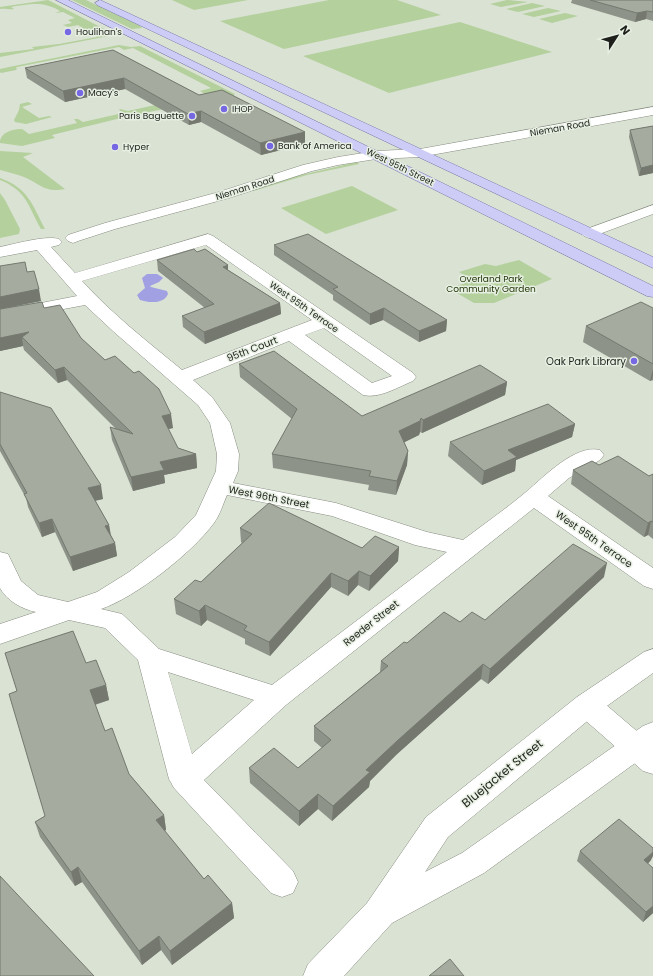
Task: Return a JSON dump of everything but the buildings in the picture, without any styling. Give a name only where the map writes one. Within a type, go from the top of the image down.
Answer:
[{"type":"main road","name":"West 95th Street","points":[[61,0],[653,292]]},
{"type":"main road","points":[[93,0],[653,263]]},
{"type":"street","name":"Nieman Road","points":[[73,238],[110,226],[224,195],[308,168],[376,155],[420,153],[653,111]]},
{"type":"street","name":"Nieman Road","points":[[0,252],[73,238],[120,235],[134,232],[206,214],[275,191],[321,178],[394,163],[420,153]]},
{"type":"street","points":[[589,233],[653,209]]},
{"type":"street","name":"West 95th Terrace","points":[[71,279],[208,239],[406,377],[370,391],[291,334]]},
{"type":"street","name":"West 96th Street","points":[[40,244],[89,299],[120,328],[205,401],[220,423],[228,454],[227,471],[220,487],[336,510],[424,539],[466,549]]},
{"type":"street","points":[[0,316],[89,299]]},
{"type":"street","name":"95th Court","points":[[180,378],[325,322]]},
{"type":"street","points":[[466,549],[534,497],[554,477],[566,468],[593,455]]},
{"type":"street","points":[[0,634],[106,598],[138,578],[183,543],[206,518],[220,487]]},
{"type":"street","name":"West 95th Terrace","points":[[534,497],[653,580]]},
{"type":"street","name":"Reeder Street","points":[[184,779],[276,698],[466,549]]},
{"type":"street","points":[[0,560],[11,586],[30,602],[113,621],[150,656],[276,698]]},
{"type":"street","points":[[150,656],[184,779],[282,882]]},
{"type":"street","name":"Bluejacket Street","points":[[320,976],[378,914],[437,827],[587,705],[653,659]]},
{"type":"street","points":[[587,705],[647,747]]},
{"type":"street","name":"Bluejacket Street","points":[[378,914],[473,863],[647,747]]},
{"type":"green space","points":[[48,0],[114,34],[0,57],[0,53],[34,49],[32,47],[97,37],[78,25],[68,27],[63,25],[72,23],[68,20],[75,18],[63,12],[55,13],[60,11],[48,6],[31,4],[11,7],[14,9],[0,9],[0,7]]},
{"type":"green space","points":[[72,0],[86,0],[139,25],[142,28],[132,29]]},
{"type":"green space","points":[[172,0],[248,0],[194,10]]},
{"type":"green space","points":[[329,0],[397,0],[441,15],[284,49],[220,21]]},
{"type":"green space","points":[[507,0],[528,2],[501,7],[490,4]]},
{"type":"green space","points":[[532,3],[545,6],[518,12],[506,9]]},
{"type":"green space","points":[[548,8],[561,11],[534,17],[522,14]]},
{"type":"green space","points":[[565,13],[578,16],[552,23],[539,19]]},
{"type":"green space","points":[[460,22],[552,52],[389,93],[303,56]]},
{"type":"green space","points":[[119,45],[131,47],[140,46],[235,94],[233,96],[133,115],[52,135],[55,138],[22,146],[0,143],[2,136],[11,131],[22,129],[29,134],[77,123],[74,119],[78,119],[83,122],[123,113],[119,110],[120,109],[128,111],[205,94],[200,91],[211,88],[133,48],[124,50],[119,47],[17,67],[16,70],[0,72],[0,69]]},
{"type":"green space","points":[[28,102],[32,104],[22,107],[39,118],[49,116],[52,117],[26,124],[15,122],[14,120],[20,104]]},
{"type":"green space","points":[[0,151],[33,153],[23,157],[65,189],[47,189],[24,177],[0,170]]},
{"type":"green space","points":[[357,162],[359,164],[307,175],[253,191],[251,190],[288,178]]},
{"type":"green space","points":[[0,178],[9,182],[23,192],[28,198],[45,229],[41,229],[26,200],[21,194],[9,184],[0,180]]},
{"type":"green space","points":[[352,186],[398,210],[326,234],[281,208]]},
{"type":"green space","points":[[0,193],[20,229],[19,234],[0,238]]},
{"type":"green space","name":"Overland Park Community Garden","points":[[519,260],[552,279],[494,303],[474,303],[450,289],[472,280],[459,272],[485,264],[496,266]]},
{"type":"water","points":[[147,274],[157,274],[163,278],[159,282],[150,286],[167,291],[168,294],[163,300],[148,302],[140,300],[137,295],[145,288],[142,278]]},
{"type":"place","name":"Houlihan's","points":[[68,32]]},
{"type":"place","name":"Macy's","points":[[80,93]]},
{"type":"place","name":"IHOP","points":[[224,109]]},
{"type":"place","name":"Paris Baguette","points":[[192,116]]},
{"type":"place","name":"Bank of America","points":[[270,146]]},
{"type":"place","name":"Hyper","points":[[115,147]]},
{"type":"place","name":"Oak Park Library","points":[[634,361]]}]
